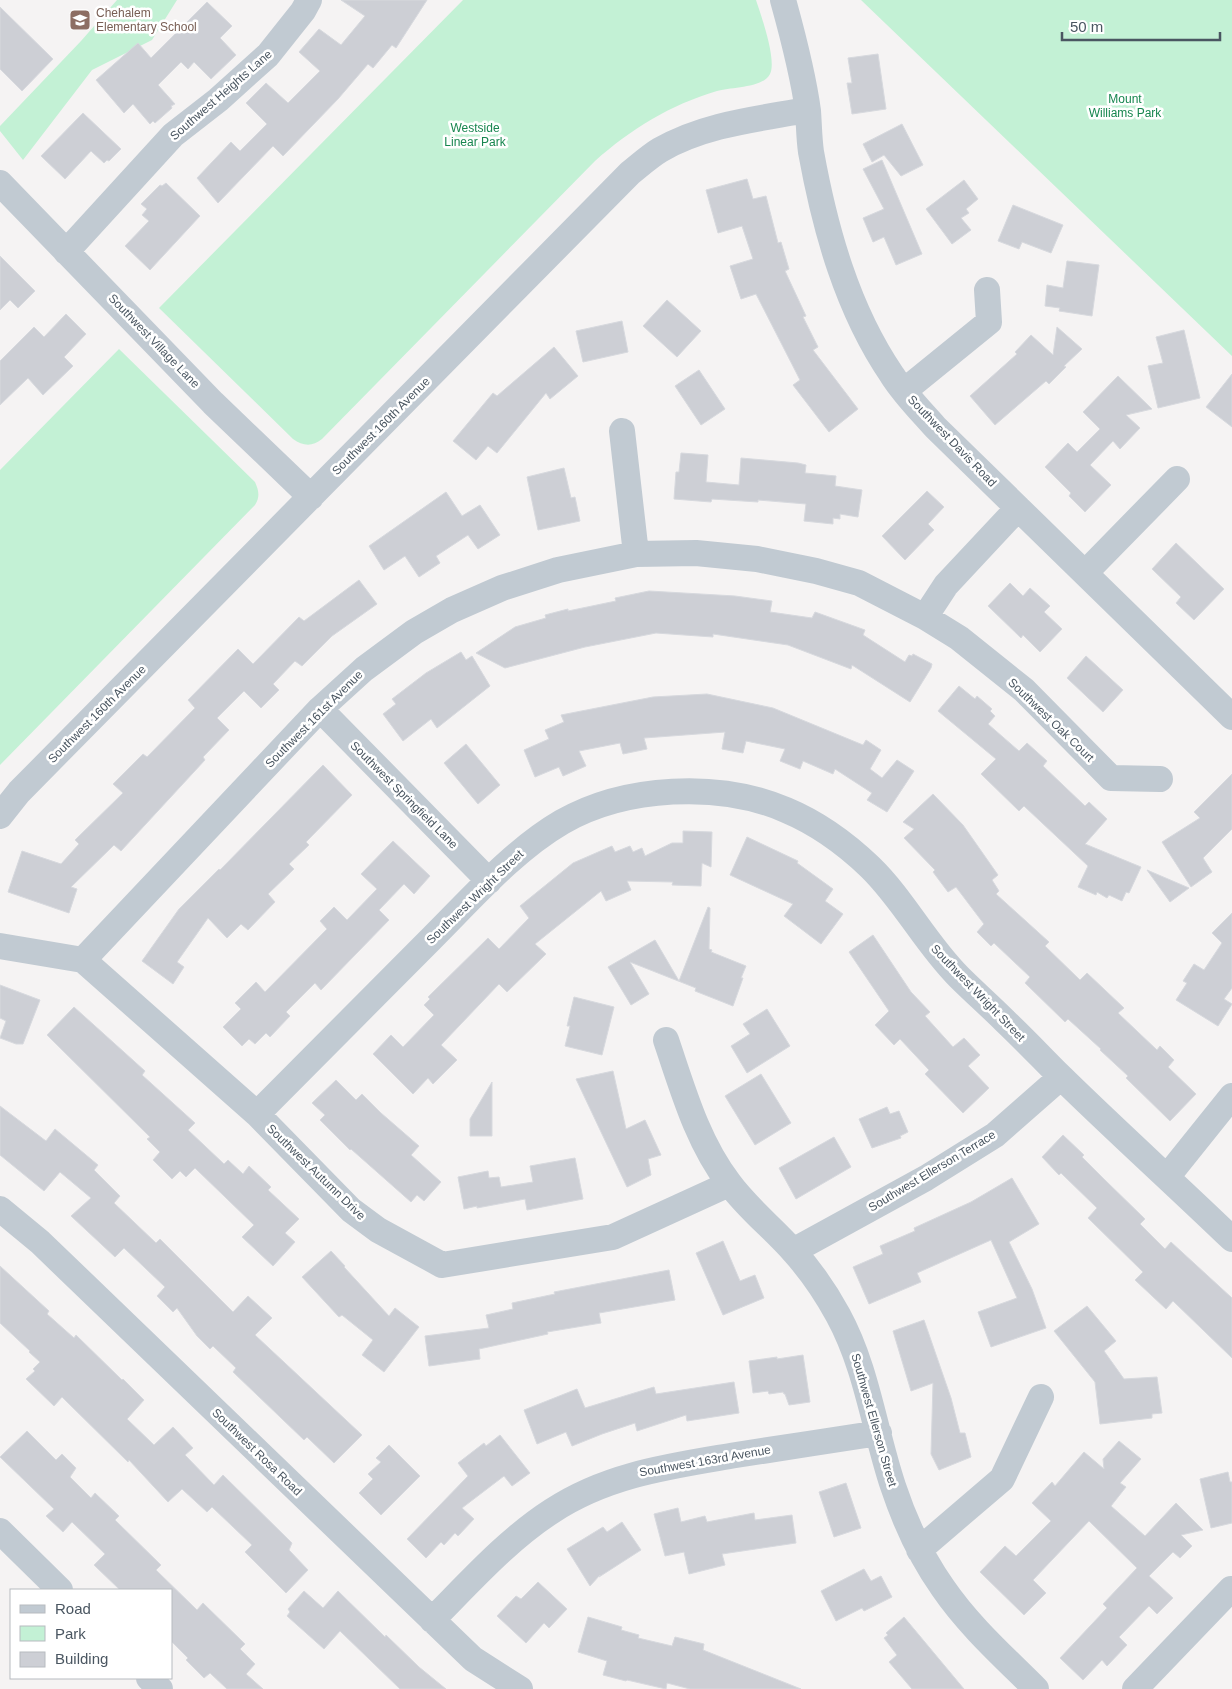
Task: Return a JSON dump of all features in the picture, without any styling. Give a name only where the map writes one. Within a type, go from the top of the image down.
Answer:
[{"type":"street","name":"Southwest Heights Lane","points":[[66,252],[173,135],[218,100],[268,55],[310,0]]},
{"type":"street","name":"Southwest Davis Road","points":[[782,0],[790,25],[808,110],[811,150],[824,216],[842,273],[857,310],[879,355],[904,391],[935,427],[1232,717]]},
{"type":"street","name":"Southwest 160th Avenue","points":[[0,816],[19,792],[617,186],[642,164],[660,150],[707,130],[808,110]]},
{"type":"street","name":"Southwest Village Lane","points":[[0,183],[213,402],[311,497]]},
{"type":"street","points":[[904,391],[989,322],[987,290]]},
{"type":"street","points":[[622,431],[636,554]]},
{"type":"street","points":[[1085,573],[1177,479]]},
{"type":"street","points":[[925,617],[946,586],[1018,508]]},
{"type":"street","name":"Southwest 161st Avenue","points":[[83,960],[320,709],[364,669],[414,632],[452,610],[511,585],[558,570],[636,554],[696,553],[748,558],[816,571],[859,583],[925,617]]},
{"type":"street","name":"Southwest Oak Court","points":[[925,617],[959,638],[1024,690],[1111,778],[1160,779]]},
{"type":"street","name":"Southwest Springfield Lane","points":[[320,709],[489,880]]},
{"type":"street","name":"Southwest Wright Street","points":[[257,1114],[489,880],[531,844],[588,808],[614,800],[651,793],[679,791],[714,793],[750,799],[784,809],[816,825],[846,846],[890,888],[940,957],[1061,1077],[1232,1239]]},
{"type":"street","points":[[0,946],[83,960]]},
{"type":"street","name":"Southwest Autumn Drive","points":[[83,960],[257,1114],[350,1210],[378,1230],[442,1265],[613,1237],[729,1184]]},
{"type":"street","name":"Southwest Ellerson Street","points":[[666,1040],[692,1116],[714,1162],[747,1205],[794,1251],[814,1276],[838,1315],[856,1357],[892,1483],[906,1522],[919,1550],[943,1589],[973,1625],[1036,1689]]},
{"type":"street","name":"Southwest Ellerson Terrace","points":[[794,1251],[926,1178],[995,1135],[1061,1077]]},
{"type":"street","points":[[1167,1177],[1232,1096]]},
{"type":"street","name":"Southwest Rosa Road","points":[[0,1209],[48,1249],[473,1659],[520,1689]]},
{"type":"street","points":[[919,1550],[1002,1479],[1041,1397]]},
{"type":"street","name":"Southwest 163rd Avenue","points":[[432,1620],[515,1538],[554,1510],[618,1478],[664,1467],[879,1433]]},
{"type":"street","points":[[0,1531],[59,1589]]},
{"type":"street","points":[[1135,1689],[1231,1589]]},
{"type":"street","points":[[150,1679],[160,1689]]},
{"type":"green space","points":[[117,0],[177,0],[152,40],[92,70],[23,160],[0,131],[0,126],[81,41]]},
{"type":"green space","name":"Westside Linear Park","points":[[463,0],[756,0],[768,37],[772,67],[770,74],[761,82],[717,91],[683,103],[637,128],[609,149],[595,161],[322,439],[308,445],[300,443],[293,439],[159,308]]},
{"type":"green space","name":"Mount Williams Park","points":[[861,0],[1232,0],[1232,356]]},
{"type":"green space","points":[[119,349],[255,482],[258,499],[255,505],[0,765],[0,470]]},
{"type":"building","points":[[341,0],[427,0],[396,48],[392,45],[373,68],[368,64],[338,99],[283,156],[273,146],[218,203],[197,178],[231,142],[240,151],[267,124],[246,103],[266,83],[288,103],[320,71],[299,52],[319,29],[341,45],[365,16]]},
{"type":"building","points":[[207,2],[232,26],[220,38],[236,55],[211,79],[194,62],[188,69],[181,62],[158,85],[175,104],[155,123],[153,121],[150,124],[133,104],[124,113],[96,80],[138,43],[151,58]]},
{"type":"building","points":[[0,7],[53,59],[22,91],[0,69]]},
{"type":"building","points":[[878,54],[886,109],[852,114],[847,83],[852,83],[848,58]]},
{"type":"building","points":[[83,113],[121,149],[109,161],[107,160],[104,163],[91,151],[65,179],[41,156]]},
{"type":"building","points":[[902,124],[923,165],[901,176],[884,155],[872,162],[863,144]]},
{"type":"building","points":[[882,160],[922,254],[896,265],[884,237],[873,242],[863,218],[884,209],[863,169]]},
{"type":"building","points":[[747,179],[753,199],[766,196],[778,243],[781,242],[789,269],[785,271],[806,316],[803,317],[818,347],[813,350],[858,409],[829,432],[793,385],[800,380],[756,294],[741,299],[730,266],[753,259],[742,226],[718,233],[706,190]]},
{"type":"building","points":[[964,180],[978,199],[966,209],[969,213],[961,218],[971,230],[952,244],[926,209]]},
{"type":"building","points":[[166,183],[200,216],[150,270],[125,246],[149,221],[142,215],[147,209],[141,204],[160,185],[162,186]]},
{"type":"building","points":[[1013,205],[1063,225],[1051,253],[1022,242],[1019,249],[998,241]]},
{"type":"building","points":[[0,256],[35,291],[18,308],[10,300],[0,310]]},
{"type":"building","points":[[1067,261],[1099,265],[1092,316],[1059,311],[1060,308],[1045,306],[1047,285],[1063,288]]},
{"type":"building","points":[[667,300],[701,331],[677,357],[643,326]]},
{"type":"building","points":[[66,314],[86,334],[64,357],[73,366],[43,395],[28,378],[0,405],[0,361],[34,327],[44,337]]},
{"type":"building","points":[[622,321],[628,352],[583,362],[576,331]]},
{"type":"building","points":[[1057,327],[1082,349],[1049,384],[1046,381],[995,425],[970,396],[1017,354],[1015,352],[1031,335],[1053,355]]},
{"type":"building","points":[[1184,330],[1200,398],[1158,408],[1148,366],[1163,363],[1156,337]]},
{"type":"building","points":[[554,347],[578,376],[550,399],[546,393],[497,453],[488,446],[476,460],[453,441],[493,393],[497,396]]},
{"type":"building","points":[[699,370],[725,409],[701,425],[675,386]]},
{"type":"building","points":[[1232,374],[1232,427],[1206,407]]},
{"type":"building","points":[[1118,376],[1152,409],[1126,415],[1140,428],[1120,449],[1113,441],[1090,465],[1111,485],[1085,512],[1069,496],[1071,493],[1045,467],[1068,443],[1077,452],[1100,429],[1083,412]]},
{"type":"building","points":[[681,453],[708,455],[706,482],[739,485],[741,458],[806,465],[805,473],[836,476],[835,486],[862,490],[858,517],[840,514],[840,519],[833,518],[833,524],[804,521],[806,504],[758,500],[758,502],[712,499],[711,502],[674,499],[676,472],[679,472]]},
{"type":"building","points":[[564,468],[571,498],[575,497],[580,521],[538,530],[527,477]]},
{"type":"building","points":[[927,491],[944,507],[928,524],[934,530],[905,560],[882,536]]},
{"type":"building","points":[[446,492],[462,516],[480,505],[500,535],[478,549],[468,535],[436,556],[440,563],[419,577],[405,556],[384,570],[369,546]]},
{"type":"building","points":[[1176,543],[1224,589],[1194,620],[1176,603],[1181,597],[1152,569]]},
{"type":"building","points":[[359,580],[377,604],[332,636],[302,666],[295,661],[273,684],[279,690],[261,708],[244,691],[217,718],[229,730],[203,757],[205,760],[121,851],[114,845],[71,887],[77,889],[69,913],[8,892],[22,851],[61,864],[79,844],[75,840],[123,793],[113,784],[143,754],[147,757],[195,708],[188,700],[238,649],[253,664],[299,617],[304,621]]},
{"type":"building","points":[[1010,583],[1023,596],[1030,588],[1050,606],[1044,612],[1062,629],[1040,652],[1023,635],[1021,638],[988,606]]},
{"type":"building","points":[[649,591],[735,596],[772,601],[770,612],[812,618],[815,612],[865,630],[863,635],[905,662],[909,655],[912,656],[913,654],[932,664],[931,668],[910,702],[852,665],[851,669],[788,645],[713,634],[713,637],[656,633],[585,647],[505,668],[476,653],[515,627],[546,618],[545,615],[616,601],[615,598]]},
{"type":"building","points":[[461,652],[466,660],[472,656],[490,686],[437,728],[431,719],[403,741],[383,714],[396,704],[392,699],[426,673]]},
{"type":"building","points":[[1086,656],[1123,690],[1103,712],[1067,678]]},
{"type":"building","points":[[959,686],[975,699],[977,696],[992,709],[990,711],[995,716],[988,724],[1019,751],[1027,743],[1047,761],[1043,766],[1085,806],[1089,802],[1107,819],[1085,844],[1141,867],[1129,893],[1126,892],[1122,901],[1109,895],[1107,898],[1097,892],[1096,895],[1078,887],[1088,866],[1024,806],[1019,811],[981,774],[996,759],[938,711]]},
{"type":"building","points":[[707,694],[773,708],[863,745],[866,740],[881,750],[870,769],[882,778],[897,760],[914,771],[887,812],[867,800],[872,793],[835,769],[833,774],[803,761],[800,769],[780,761],[785,749],[746,741],[743,753],[722,749],[725,732],[644,738],[647,749],[623,754],[620,743],[579,751],[586,766],[563,776],[559,767],[535,777],[524,750],[549,739],[545,730],[564,722],[561,715],[653,697]]},
{"type":"building","points":[[466,744],[500,785],[478,804],[444,763]]},
{"type":"building","points":[[323,765],[352,795],[306,842],[309,845],[289,864],[294,869],[268,894],[275,902],[248,930],[241,924],[227,938],[208,918],[177,962],[184,967],[173,984],[142,961],[179,909]]},
{"type":"building","points":[[1232,774],[1232,829],[1203,858],[1212,872],[1191,887],[1162,842],[1200,818],[1194,812]]},
{"type":"building","points":[[933,794],[963,825],[998,875],[992,880],[999,891],[996,894],[1049,942],[1045,946],[1080,980],[1087,973],[1124,1008],[1118,1013],[1157,1050],[1160,1046],[1174,1060],[1168,1067],[1196,1094],[1170,1121],[1126,1078],[1128,1076],[1101,1049],[1068,1019],[1065,1022],[1025,983],[1030,977],[994,943],[991,946],[977,932],[984,924],[956,887],[948,892],[933,872],[935,870],[904,838],[914,829],[903,822]]},
{"type":"building","points":[[683,831],[712,832],[711,867],[702,863],[701,886],[672,885],[673,882],[627,881],[631,890],[606,901],[601,891],[535,944],[546,954],[507,992],[499,984],[441,1045],[457,1060],[433,1084],[428,1078],[413,1094],[373,1054],[391,1035],[403,1047],[434,1015],[424,1005],[430,999],[428,997],[488,938],[499,949],[529,918],[520,906],[573,863],[612,846],[615,852],[630,846],[633,852],[642,848],[645,856],[672,843],[683,843]]},
{"type":"building","points":[[747,837],[798,861],[797,863],[833,889],[825,901],[843,914],[821,944],[784,916],[793,904],[730,875]]},
{"type":"building","points":[[393,841],[430,876],[414,894],[404,884],[379,910],[389,920],[321,990],[315,983],[286,1012],[290,1016],[270,1037],[266,1033],[255,1044],[249,1039],[242,1046],[223,1027],[241,1009],[235,1003],[256,982],[265,992],[327,929],[320,921],[334,907],[347,920],[377,889],[361,874]]},
{"type":"building","points":[[1147,870],[1189,888],[1170,902]]},
{"type":"building","points":[[708,907],[710,908],[709,949],[712,950],[711,952],[746,966],[733,1006],[695,991],[696,988],[630,962],[649,994],[631,1005],[608,967],[655,940],[679,981]]},
{"type":"building","points":[[1232,913],[1232,988],[1224,999],[1232,1004],[1218,1026],[1176,1000],[1187,983],[1183,981],[1194,964],[1204,970],[1222,943],[1212,933]]},
{"type":"building","points":[[873,935],[911,992],[930,1012],[925,1016],[953,1047],[964,1038],[980,1055],[968,1066],[989,1088],[963,1113],[925,1074],[929,1070],[900,1039],[894,1045],[875,1025],[889,1011],[849,952]]},
{"type":"building","points":[[0,985],[40,1000],[23,1044],[16,1044],[0,1038],[6,1021],[0,1018]]},
{"type":"building","points":[[574,997],[614,1007],[602,1055],[565,1046],[570,1026],[567,1026]]},
{"type":"building","points":[[74,1007],[145,1071],[142,1075],[195,1123],[188,1130],[224,1164],[228,1160],[243,1174],[249,1166],[271,1187],[268,1190],[299,1219],[285,1233],[295,1242],[273,1266],[242,1237],[254,1225],[195,1168],[186,1177],[180,1171],[172,1179],[153,1160],[160,1152],[147,1139],[150,1137],[47,1035]]},
{"type":"building","points":[[767,1009],[790,1046],[747,1073],[731,1046],[750,1034],[743,1024]]},
{"type":"building","points":[[613,1071],[626,1129],[645,1120],[661,1155],[648,1159],[651,1175],[627,1187],[576,1079]]},
{"type":"building","points":[[761,1074],[791,1123],[755,1145],[725,1096]]},
{"type":"building","points":[[336,1080],[356,1100],[362,1094],[419,1146],[411,1155],[441,1182],[424,1201],[417,1195],[411,1202],[350,1150],[320,1120],[325,1115],[312,1103]]},
{"type":"building","points":[[492,1082],[492,1136],[470,1136],[470,1119]]},
{"type":"building","points":[[0,1106],[46,1141],[55,1129],[98,1165],[94,1170],[120,1196],[114,1203],[156,1243],[160,1239],[233,1312],[248,1296],[272,1318],[255,1335],[362,1435],[334,1463],[307,1437],[304,1440],[233,1372],[236,1368],[213,1346],[210,1349],[197,1336],[177,1308],[173,1312],[157,1296],[165,1287],[124,1248],[115,1257],[71,1216],[91,1198],[60,1172],[44,1191],[0,1155]]},
{"type":"building","points":[[887,1107],[890,1114],[899,1111],[908,1132],[900,1136],[901,1138],[872,1148],[859,1119]]},
{"type":"building","points":[[1063,1135],[1084,1155],[1082,1157],[1145,1219],[1140,1224],[1165,1249],[1171,1242],[1232,1298],[1232,1358],[1173,1301],[1166,1309],[1135,1280],[1143,1272],[1088,1218],[1097,1208],[1061,1173],[1059,1175],[1042,1157]]},
{"type":"building","points":[[834,1137],[851,1167],[796,1199],[779,1168]]},
{"type":"building","points":[[575,1158],[583,1199],[527,1210],[525,1199],[464,1209],[458,1177],[488,1171],[489,1178],[499,1177],[501,1187],[533,1182],[530,1166]]},
{"type":"building","points":[[1012,1178],[1039,1224],[1009,1242],[1032,1289],[1046,1328],[991,1347],[978,1312],[1017,1298],[991,1240],[917,1273],[921,1282],[869,1304],[853,1267],[883,1254],[880,1246],[915,1231],[914,1228],[971,1202]]},
{"type":"building","points":[[723,1241],[740,1281],[755,1275],[764,1298],[723,1315],[696,1253]]},
{"type":"building","points":[[331,1251],[389,1316],[395,1308],[419,1327],[384,1372],[362,1355],[373,1340],[342,1315],[339,1317],[302,1277]]},
{"type":"building","points":[[0,1266],[49,1311],[47,1314],[74,1338],[76,1335],[144,1400],[127,1419],[154,1445],[173,1427],[193,1448],[185,1455],[214,1485],[223,1475],[292,1543],[289,1550],[308,1570],[286,1593],[245,1552],[252,1545],[212,1507],[207,1512],[182,1489],[168,1502],[129,1460],[128,1462],[62,1397],[54,1406],[26,1379],[35,1371],[33,1369],[40,1362],[0,1323]]},
{"type":"building","points":[[669,1270],[675,1300],[599,1313],[601,1323],[547,1332],[548,1334],[479,1349],[480,1359],[429,1366],[425,1336],[489,1328],[486,1315],[513,1309],[512,1303],[555,1294],[554,1292]]},
{"type":"building","points":[[1087,1306],[1116,1341],[1104,1351],[1124,1379],[1157,1377],[1162,1413],[1152,1414],[1152,1418],[1100,1424],[1095,1382],[1054,1331]]},
{"type":"building","points":[[924,1320],[951,1398],[960,1433],[965,1433],[971,1457],[939,1470],[931,1454],[933,1383],[911,1391],[893,1331]]},
{"type":"building","points":[[803,1355],[810,1402],[789,1405],[783,1392],[769,1394],[768,1391],[753,1393],[749,1361]]},
{"type":"building","points":[[734,1382],[739,1413],[687,1421],[686,1415],[637,1431],[635,1423],[572,1446],[566,1432],[537,1444],[524,1410],[577,1389],[585,1408],[654,1387],[656,1394]]},
{"type":"building","points":[[27,1431],[56,1460],[62,1454],[76,1468],[70,1477],[91,1498],[95,1493],[119,1516],[115,1520],[161,1565],[156,1570],[197,1610],[203,1603],[245,1644],[240,1649],[255,1664],[246,1674],[263,1689],[227,1689],[210,1673],[204,1678],[172,1642],[172,1589],[119,1589],[94,1565],[105,1554],[72,1522],[63,1532],[46,1516],[54,1509],[0,1457]]},
{"type":"building","points":[[500,1435],[530,1473],[512,1486],[504,1476],[462,1508],[474,1519],[458,1536],[455,1533],[444,1545],[441,1542],[426,1558],[407,1539],[468,1476],[458,1463],[484,1443],[486,1446]]},
{"type":"building","points":[[1119,1441],[1141,1459],[1120,1483],[1126,1487],[1111,1506],[1145,1536],[1176,1503],[1203,1530],[1181,1535],[1192,1546],[1180,1558],[1173,1552],[1149,1576],[1173,1598],[1157,1614],[1149,1606],[1119,1637],[1127,1645],[1107,1666],[1102,1660],[1083,1680],[1060,1658],[1107,1608],[1103,1604],[1137,1568],[1089,1521],[1033,1580],[1046,1593],[1024,1615],[980,1572],[1005,1546],[1016,1556],[1051,1521],[1032,1503],[1052,1482],[1055,1486],[1084,1452],[1104,1469],[1103,1459]]},
{"type":"building","points":[[389,1445],[420,1476],[381,1515],[359,1493],[373,1479],[368,1474],[381,1462],[376,1458]]},
{"type":"building","points":[[1228,1472],[1230,1482],[1232,1482],[1232,1523],[1211,1528],[1200,1479]]},
{"type":"building","points":[[846,1483],[861,1528],[834,1537],[819,1492]]},
{"type":"building","points":[[678,1508],[681,1522],[705,1516],[707,1522],[754,1513],[755,1520],[792,1515],[796,1543],[722,1554],[725,1565],[689,1574],[684,1552],[665,1556],[654,1514]]},
{"type":"building","points":[[622,1522],[641,1550],[599,1577],[600,1575],[590,1586],[567,1549],[603,1527],[607,1532]]},
{"type":"building","points":[[864,1569],[871,1581],[881,1576],[892,1597],[864,1611],[862,1608],[836,1621],[821,1591]]},
{"type":"building","points":[[538,1582],[567,1609],[549,1628],[544,1623],[526,1643],[497,1616],[516,1596],[521,1599]]},
{"type":"building","points":[[304,1591],[323,1608],[338,1591],[385,1637],[386,1635],[419,1667],[446,1689],[400,1689],[340,1631],[324,1649],[287,1616],[290,1612],[288,1609]]},
{"type":"building","points":[[588,1617],[622,1627],[621,1630],[639,1635],[638,1638],[672,1646],[675,1637],[704,1644],[703,1650],[801,1689],[690,1689],[667,1683],[666,1689],[603,1675],[607,1661],[578,1652]]},
{"type":"building","points":[[904,1617],[964,1689],[912,1689],[889,1662],[897,1655],[884,1638],[888,1635],[886,1633]]},
{"type":"place","name":"Chehalem Elementary School","points":[[80,20]]}]
